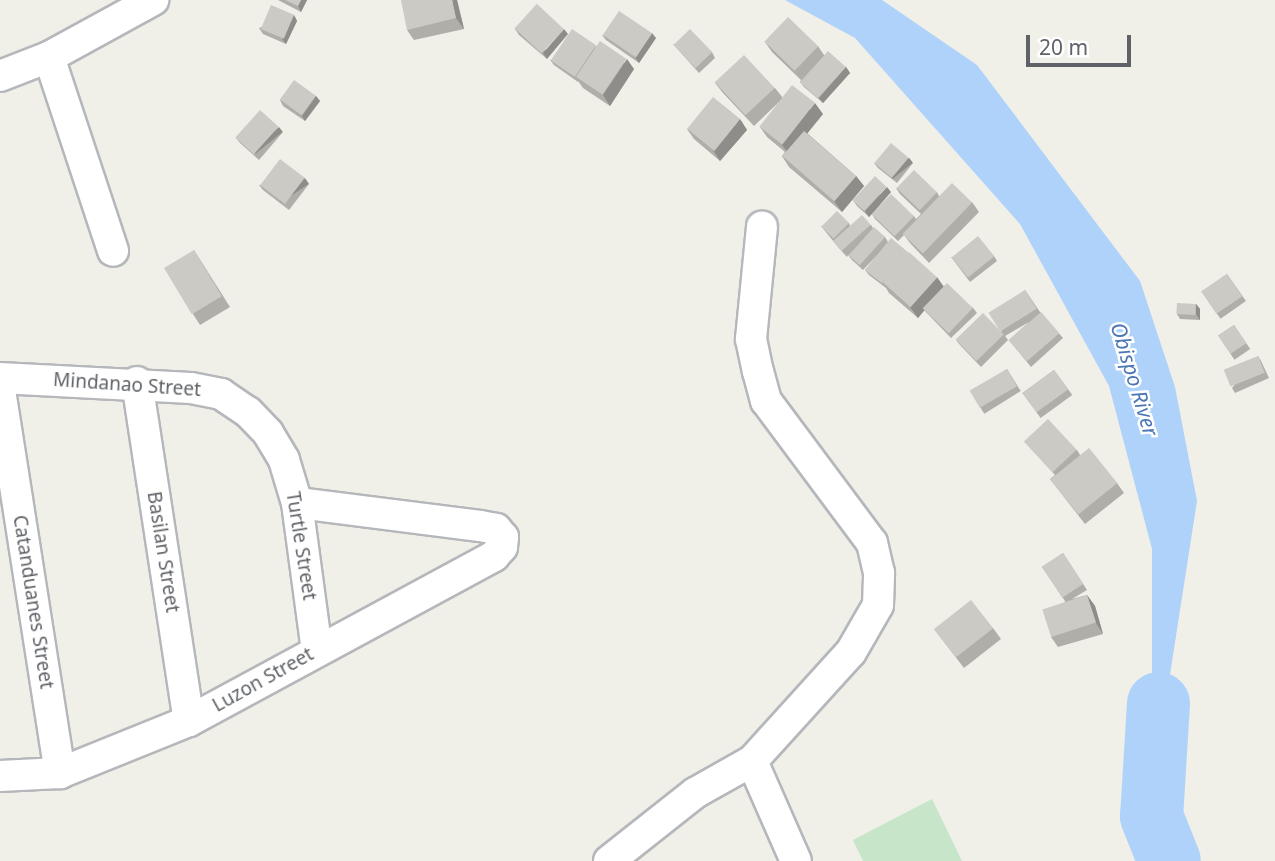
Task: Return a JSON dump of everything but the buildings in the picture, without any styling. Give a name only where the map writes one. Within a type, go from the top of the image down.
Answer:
[{"type":"street","points":[[0,76],[49,57],[153,0]]},
{"type":"street","points":[[49,57],[113,251]]},
{"type":"street","points":[[609,861],[695,793],[752,761],[851,652],[878,605],[879,573],[872,543],[766,401],[751,340],[762,227]]},
{"type":"street","name":"Mindanao Street","points":[[0,378],[137,382],[220,394],[247,412]]},
{"type":"street","name":"Basilan Street","points":[[137,382],[188,721]]},
{"type":"street","name":"Catanduanes Street","points":[[0,390],[60,773]]},
{"type":"street","name":"Turtle Street","points":[[247,412],[268,433],[284,460],[297,503],[317,651]]},
{"type":"street","name":"Luzon Street","points":[[0,776],[60,773],[188,721],[494,556],[503,537],[496,529],[480,526],[297,503]]},
{"type":"street","points":[[752,761],[796,861]]},
{"type":"green space","points":[[932,799],[962,861],[863,861],[853,840]]},
{"type":"water","points":[[785,0],[882,0],[977,65],[1140,281],[1175,387],[1197,501],[1152,790],[1152,549],[1109,386],[1020,224],[855,38]]},
{"type":"waterway","name":"Obispo River","points":[[1158,703],[1151,816],[1169,861]]}]
